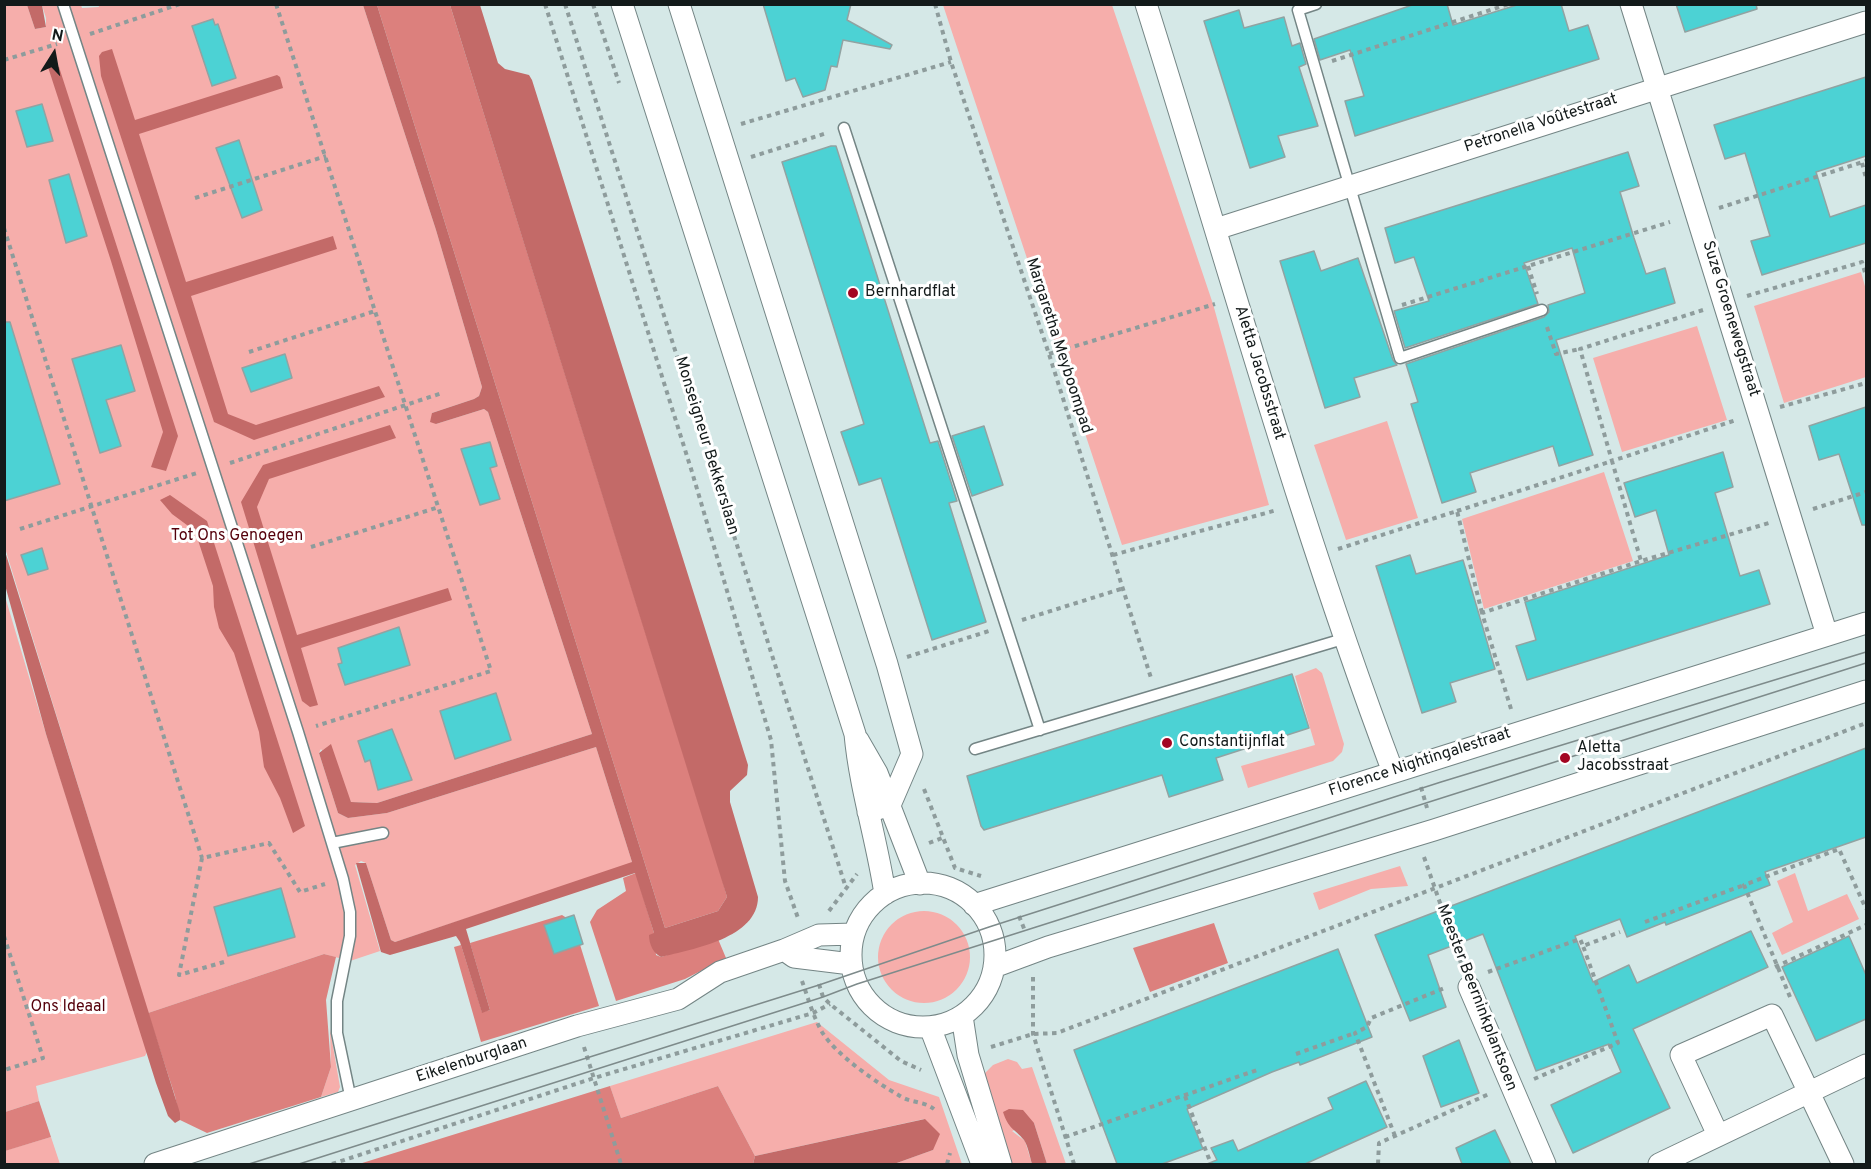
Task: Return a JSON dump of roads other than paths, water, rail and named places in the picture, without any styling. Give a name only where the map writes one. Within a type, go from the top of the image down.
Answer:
[{"type":"street","points":[[622,4],[855,734],[877,773],[920,884]]},
{"type":"street","points":[[679,4],[887,663],[912,754],[890,805],[868,813]]},
{"type":"street","name":"Aletta Jacobsstraat","points":[[1146,4],[1299,505],[1343,639],[1393,772]]},
{"type":"street","name":"Suze Groenewegstraat","points":[[1631,4],[1827,635]]},
{"type":"street","name":"Petronella Voûtestraat","points":[[1216,229],[1866,22]]},
{"type":"street","name":"Florence Nightingalestraat","points":[[974,904],[1866,623]]},
{"type":"street","points":[[994,967],[1032,953],[1434,830],[1866,691]]},
{"type":"street","points":[[855,734],[859,777],[885,894]]},
{"type":"street","points":[[920,884],[940,885],[974,904],[989,927],[994,942],[994,967],[988,986],[977,1003],[962,1016],[930,1027],[908,1026],[886,1017],[869,1003],[856,984],[851,964],[854,934],[861,918],[885,894],[902,886],[920,884]]},
{"type":"street","name":"Eikelenburglaan","points":[[155,1164],[577,1026],[678,999],[720,972],[792,950],[819,935],[854,934]]},
{"type":"street","name":"Eikelenburglaan","points":[[792,950],[851,964]]},
{"type":"street","name":"Meester Beerninkplantsoen","points":[[1467,983],[1545,1164]]},
{"type":"street","points":[[1718,1135],[1681,1055],[1772,1015],[1843,1164]]},
{"type":"street","points":[[962,1016],[968,1055],[1001,1164]]},
{"type":"street","points":[[930,1027],[982,1164]]},
{"type":"street","points":[[1659,1164],[1866,1065]]},
{"type":"lane","points":[[63,4],[298,732],[343,879],[350,912],[350,936],[337,1001],[337,1033],[351,1100]]},
{"type":"lane","points":[[1316,4],[1298,10],[1400,358],[1542,310]]},
{"type":"lane","points":[[844,128],[1040,730]]},
{"type":"lane","points":[[975,749],[1343,639]]},
{"type":"lane","points":[[332,843],[383,833]]},
{"type":"tram line","points":[[249,1164],[819,985],[989,927],[1441,782],[1866,652]]},
{"type":"tram line","points":[[299,1164],[1866,663]]},
{"type":"place","name":"Bernhardflat","points":[[853,293]]},
{"type":"place","name":"Constantijnflat","points":[[1167,743]]},
{"type":"place","name":"Aletta Jacobsstraat","points":[[1565,758]]},
{"type":"park label","name":"Tot Ons Genoegen","points":[[237,537]]},
{"type":"park label","name":"Ons Ideaal","points":[[68,1008]]}]
